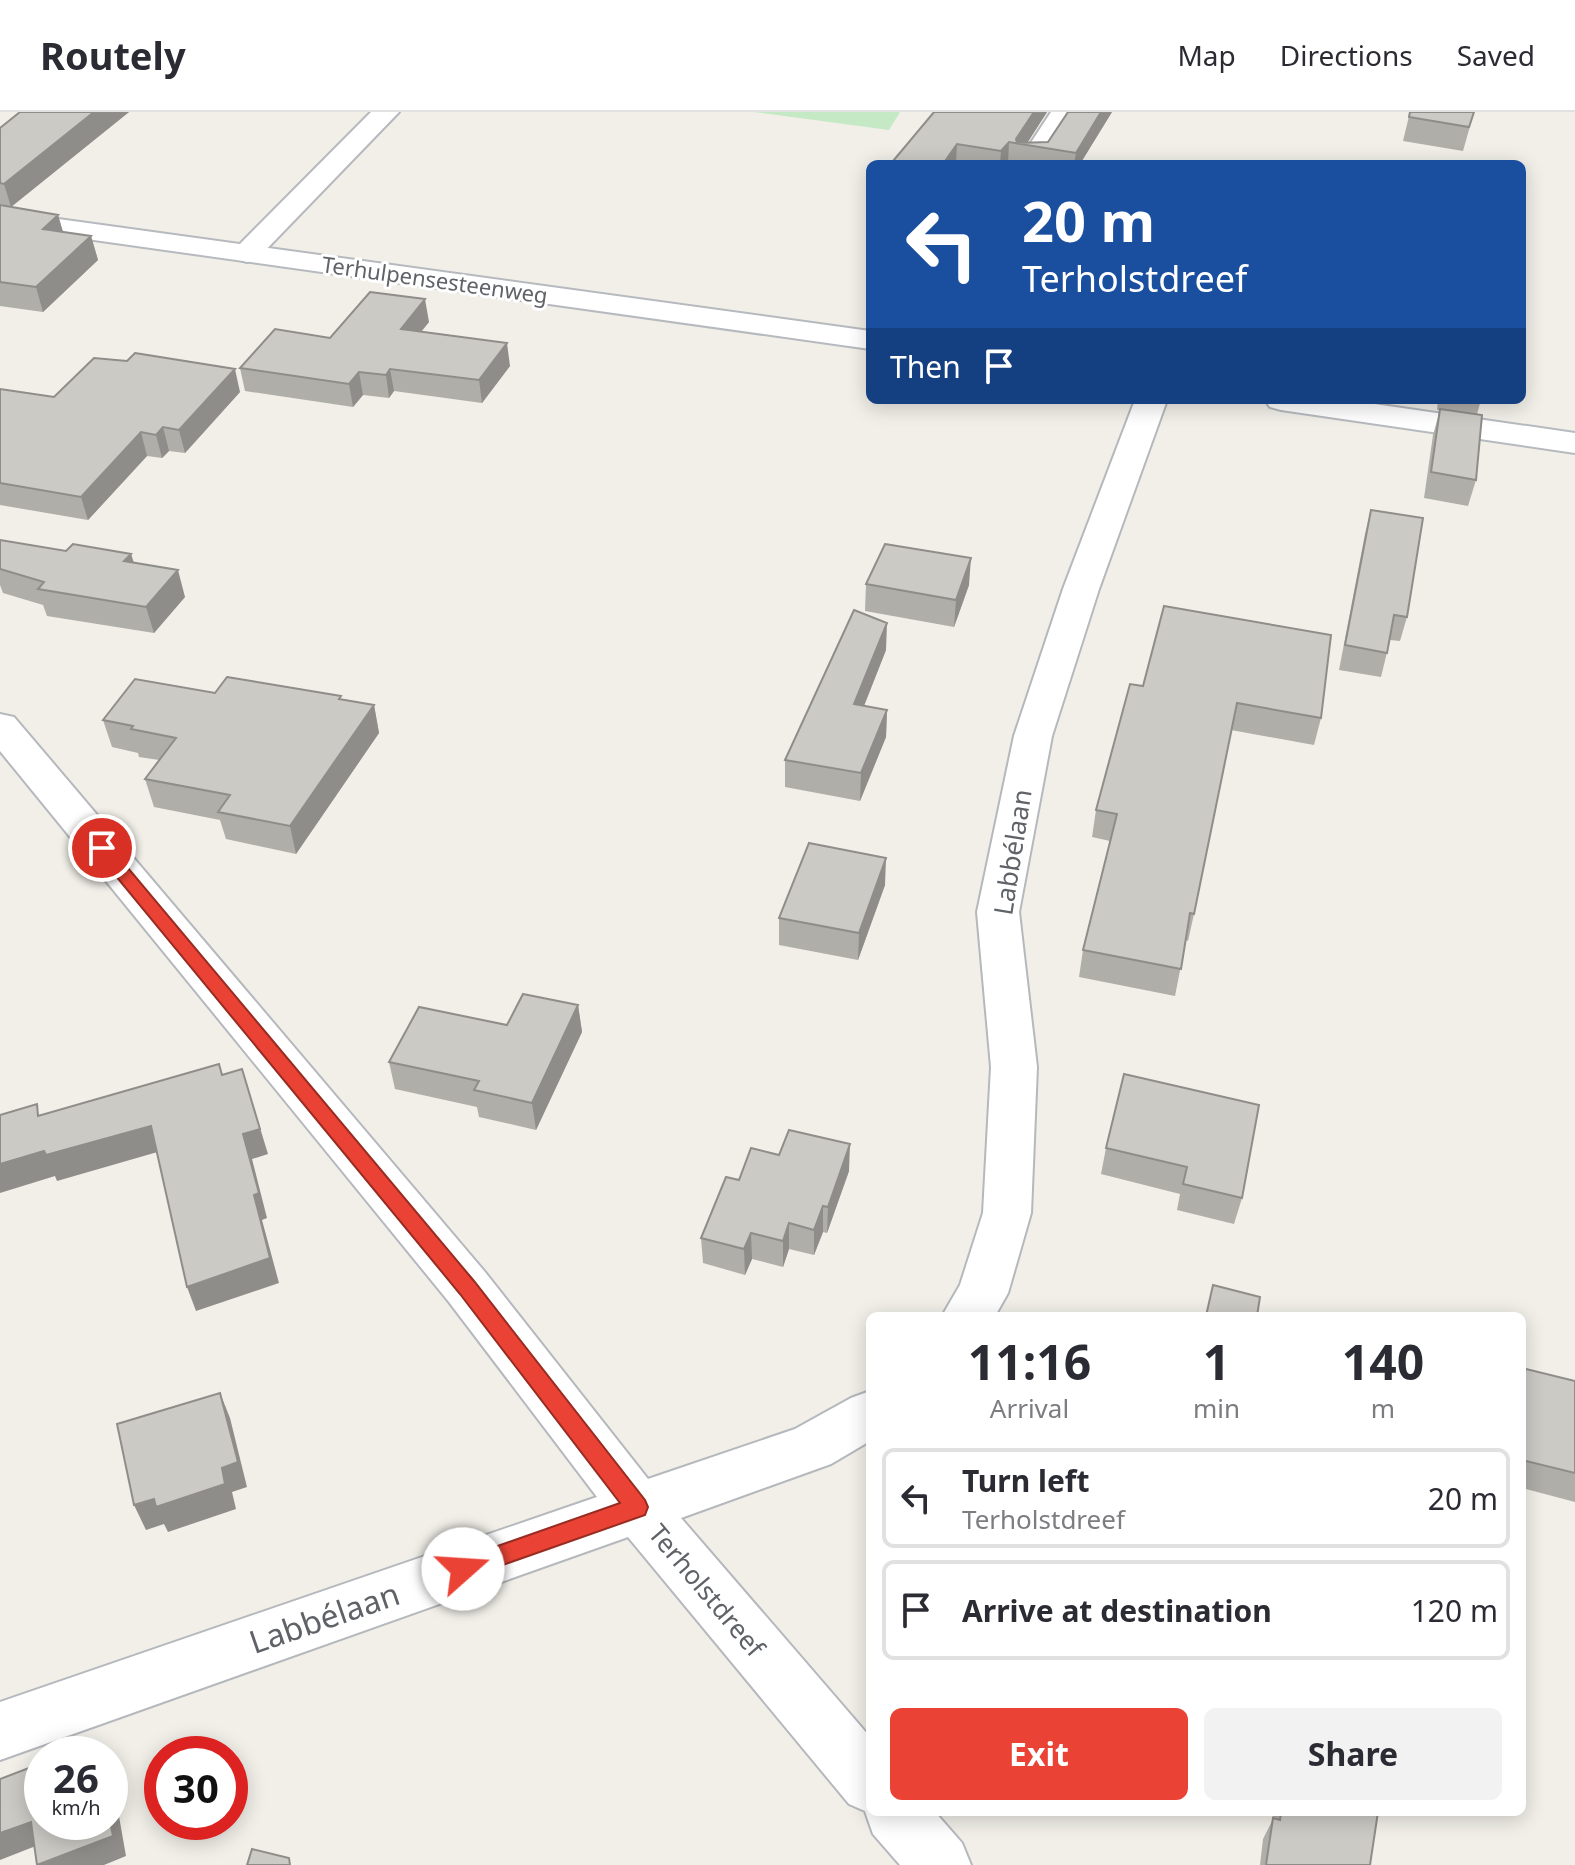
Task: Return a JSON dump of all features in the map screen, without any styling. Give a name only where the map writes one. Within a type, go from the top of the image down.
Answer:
[{"type":"street","points":[[247,253],[386,112]]},
{"type":"street","points":[[1033,160],[1064,112]]},
{"type":"street","name":"Terhulpensesteenweg","points":[[0,216],[44,225],[866,339]]},
{"type":"street","name":"Labbélaan","points":[[970,1312],[983,1293],[1007,1213],[1014,1067],[998,912],[1030,750],[1081,589],[1150,404]]},
{"type":"street","points":[[1308,404],[1575,443]]},
{"type":"street","name":"Terholstdreef","points":[[0,726],[467,1287],[637,1507],[866,1778]]},
{"type":"street","name":"Labbélaan","points":[[0,1731],[812,1447],[866,1416]]},
{"type":"street","points":[[898,1816],[940,1865]]},
{"type":"green space","points":[[754,112],[900,112],[889,130]]},
{"type":"building","points":[[20,112],[94,112],[4,184],[0,183],[0,128]]},
{"type":"building","points":[[934,112],[1034,112],[1016,139],[1017,143],[1048,142],[1068,112],[1101,112],[1076,153],[1009,142],[1001,151],[957,144],[946,160],[894,160]]},
{"type":"building","points":[[1410,112],[1474,112],[1469,127],[1409,117]]},
{"type":"building","points":[[0,205],[58,215],[43,229],[91,236],[36,287],[0,282]]},
{"type":"building","points":[[370,292],[425,299],[401,329],[507,343],[479,380],[390,369],[386,375],[359,372],[349,384],[240,368],[275,329],[330,338]]},
{"type":"building","points":[[135,353],[235,369],[179,430],[163,427],[156,435],[141,432],[81,497],[0,483],[0,389],[54,397],[94,358],[127,361]]},
{"type":"building","points":[[1440,409],[1482,415],[1476,480],[1431,472]]},
{"type":"building","points":[[1371,510],[1423,518],[1407,617],[1394,615],[1387,653],[1345,645]]},
{"type":"building","points":[[0,540],[66,551],[73,544],[131,554],[124,561],[178,570],[146,607],[38,589],[44,582],[0,569]]},
{"type":"building","points":[[885,544],[971,558],[956,600],[866,584]]},
{"type":"building","points":[[1164,606],[1331,635],[1321,718],[1237,703],[1194,914],[1190,913],[1181,969],[1083,950],[1117,814],[1096,810],[1130,684],[1143,686]]},
{"type":"building","points":[[854,610],[887,623],[854,704],[887,710],[861,773],[785,760]]},
{"type":"building","points":[[227,677],[341,696],[339,699],[374,705],[290,826],[218,812],[230,795],[145,779],[176,738],[103,720],[135,679],[215,693]]},
{"type":"building","points":[[809,843],[886,858],[859,933],[779,918]]},
{"type":"building","points":[[523,994],[578,1005],[532,1103],[474,1090],[479,1081],[389,1062],[419,1007],[507,1025]]},
{"type":"building","points":[[219,1064],[222,1075],[242,1069],[260,1129],[243,1134],[259,1193],[254,1195],[270,1258],[187,1287],[151,1126],[46,1155],[44,1151],[0,1164],[0,1115],[37,1104],[38,1116]]},
{"type":"building","points":[[1124,1074],[1259,1105],[1242,1198],[1183,1184],[1187,1167],[1106,1148]]},
{"type":"building","points":[[789,1130],[850,1144],[828,1207],[823,1206],[814,1230],[789,1223],[783,1241],[751,1233],[744,1249],[701,1238],[726,1177],[739,1180],[751,1148],[779,1155]]},
{"type":"building","points":[[1213,1285],[1260,1297],[1258,1312],[1207,1312]]},
{"type":"building","points":[[1526,1369],[1575,1381],[1575,1473],[1526,1461]]},
{"type":"building","points":[[220,1393],[238,1462],[222,1468],[225,1484],[156,1507],[154,1499],[134,1505],[117,1424]]},
{"type":"building","points":[[24,1770],[24,1824],[0,1833],[0,1779]]},
{"type":"building","points":[[1280,1816],[1377,1816],[1370,1865],[1266,1865],[1273,1818],[1280,1820]]},
{"type":"building","points":[[34,1840],[103,1840],[37,1865]]},
{"type":"building","points":[[252,1849],[289,1858],[290,1865],[247,1865]]},
{"type":"route","points":[[102,848],[467,1287],[637,1507],[463,1569]]}]
